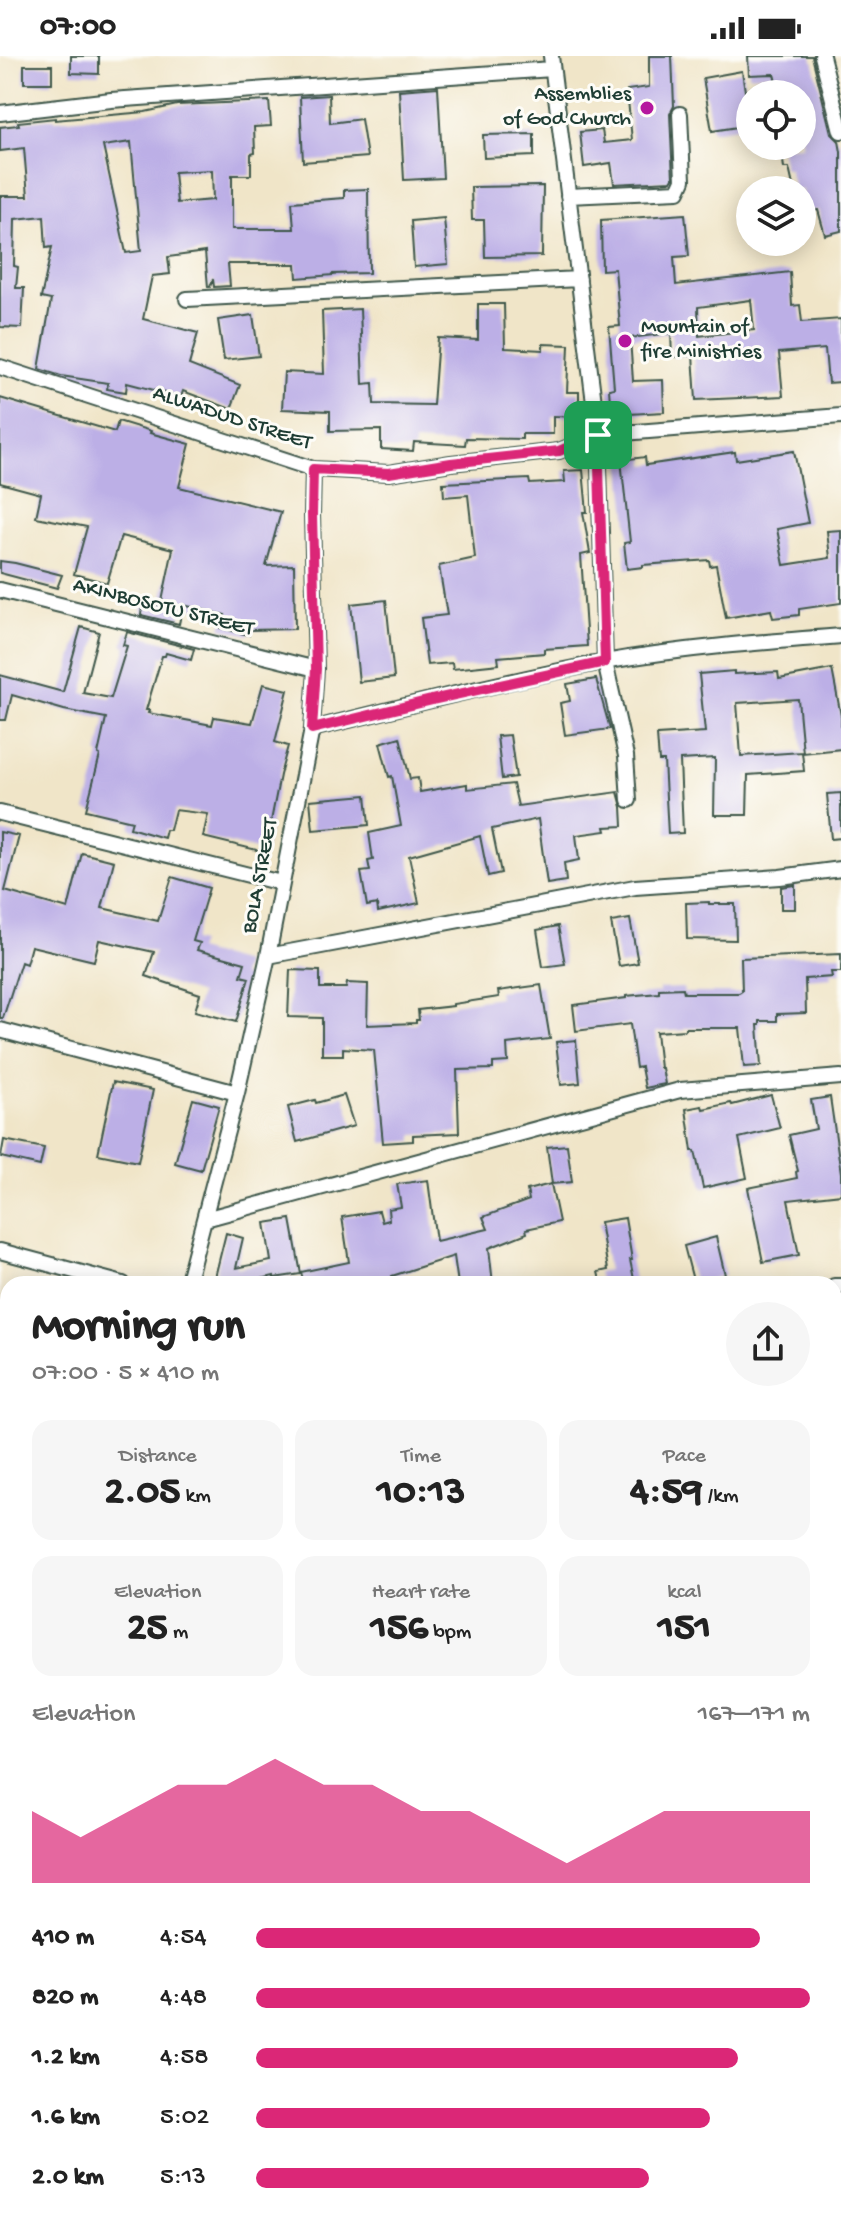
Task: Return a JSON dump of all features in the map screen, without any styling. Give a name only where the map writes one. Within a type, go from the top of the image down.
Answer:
[{"type":"street","points":[[822,56],[841,131]]},
{"type":"street","points":[[0,113],[111,100],[552,63],[598,435],[605,662],[626,756],[629,800]]},
{"type":"street","points":[[568,196],[678,191],[683,180],[680,114]]},
{"type":"street","points":[[187,299],[579,279]]},
{"type":"street","name":"ALWADUD STREET","points":[[0,367],[313,469],[389,473],[559,451],[598,435],[841,416]]},
{"type":"street","name":"BOLA STREET","points":[[189,1276],[237,1093],[268,956],[312,729],[316,669],[313,469]]},
{"type":"street","name":"AKINBOSOTU STREET","points":[[0,590],[316,669]]},
{"type":"street","points":[[312,729],[605,662],[719,646],[841,636]]},
{"type":"street","points":[[0,813],[281,883]]},
{"type":"street","points":[[268,956],[635,887],[780,877],[841,869]]},
{"type":"street","points":[[0,1030],[237,1093]]},
{"type":"street","points":[[205,1219],[680,1090],[841,1077]]},
{"type":"street","points":[[0,1251],[93,1276]]},
{"type":"building","points":[[71,56],[99,56],[99,74],[71,73]]},
{"type":"building","points":[[649,56],[672,56],[674,106],[670,114],[673,178],[671,181],[614,184],[611,163],[584,167],[580,132],[602,130],[604,143],[632,140],[627,90],[649,87]]},
{"type":"building","points":[[748,56],[812,56],[831,133],[839,141],[841,152],[841,231],[825,235],[816,210],[816,176],[791,176],[789,168],[784,168],[783,160],[816,160],[816,80],[776,80],[774,74],[749,75]]},
{"type":"building","points":[[24,65],[52,65],[52,83],[24,83]]},
{"type":"building","points":[[742,71],[743,80],[736,80],[736,127],[712,131],[703,78]]},
{"type":"building","points":[[438,87],[443,178],[404,180],[399,90]]},
{"type":"building","points":[[329,95],[330,123],[361,119],[367,157],[303,162],[300,97]]},
{"type":"building","points":[[269,101],[271,126],[254,127],[255,153],[251,154],[251,175],[232,175],[232,229],[294,229],[292,202],[344,198],[344,190],[368,189],[369,273],[297,278],[296,264],[228,264],[230,286],[214,287],[213,279],[208,287],[205,252],[168,257],[170,274],[152,276],[143,319],[198,333],[189,365],[240,385],[231,409],[183,391],[181,397],[127,383],[126,392],[107,389],[108,383],[61,376],[39,369],[51,300],[41,298],[52,247],[46,248],[44,216],[15,219],[16,288],[24,288],[22,328],[0,327],[0,196],[28,196],[24,148],[0,151],[0,127],[55,118],[145,112],[177,105]],"holes":[[[131,142],[141,251],[126,253],[103,146]],[[212,170],[213,200],[177,203],[174,172]]]},
{"type":"building","points":[[534,134],[534,156],[484,158],[483,135]]},
{"type":"building","points":[[543,186],[542,256],[485,257],[484,220],[472,220],[471,187]]},
{"type":"building","points":[[685,214],[689,256],[674,257],[676,285],[790,272],[792,306],[800,305],[802,322],[841,319],[841,382],[828,383],[825,349],[779,353],[783,396],[696,400],[693,355],[672,357],[671,333],[630,338],[633,381],[663,380],[664,412],[611,415],[609,389],[614,388],[609,327],[620,326],[615,269],[602,270],[601,220]],"holes":[[[751,300],[754,330],[699,336],[698,307]]]},
{"type":"building","points":[[444,218],[448,264],[414,267],[411,221]]},
{"type":"building","points":[[478,304],[504,304],[505,348],[543,350],[543,344],[569,345],[567,392],[579,392],[579,417],[553,416],[553,434],[522,434],[522,439],[466,438],[465,445],[414,442],[413,451],[381,449],[381,430],[330,431],[330,411],[282,409],[284,372],[324,374],[322,311],[360,309],[363,384],[373,383],[374,404],[433,405],[438,338],[478,340]]},
{"type":"building","points":[[253,315],[259,356],[224,360],[218,320]]},
{"type":"building","points":[[0,398],[115,432],[118,421],[190,444],[179,487],[281,512],[266,566],[294,565],[295,629],[249,630],[249,635],[221,628],[225,615],[183,605],[179,624],[141,615],[143,599],[161,606],[173,549],[121,536],[107,583],[74,574],[87,527],[36,517],[41,494],[0,483]]},
{"type":"building","points":[[794,451],[808,523],[777,529],[784,565],[830,558],[827,531],[841,530],[841,603],[799,609],[799,615],[773,618],[771,610],[726,618],[716,565],[710,566],[709,560],[627,569],[624,543],[630,542],[621,460],[645,457],[646,465],[735,452],[736,460]]},
{"type":"building","points":[[583,470],[587,512],[583,512],[590,553],[581,555],[587,646],[498,657],[499,664],[453,669],[452,663],[427,665],[421,618],[447,615],[439,566],[475,558],[468,495],[444,497],[443,483],[529,479],[530,484],[565,482],[564,471]]},
{"type":"building","points":[[0,561],[62,575],[57,588],[0,573]]},
{"type":"building","points":[[386,600],[394,678],[359,682],[351,604]]},
{"type":"building","points":[[81,627],[99,632],[83,693],[111,698],[127,646],[123,645],[127,632],[194,649],[191,660],[166,653],[162,656],[146,710],[149,710],[148,713],[212,725],[214,717],[252,723],[263,684],[288,690],[275,742],[288,746],[265,852],[203,837],[208,814],[175,810],[170,830],[166,830],[164,838],[130,828],[132,821],[86,810],[106,718],[12,695],[6,720],[0,720],[0,675],[63,692]]},
{"type":"building","points":[[832,669],[841,716],[841,749],[803,753],[798,699],[737,703],[741,756],[802,752],[804,771],[748,775],[747,815],[714,815],[715,758],[680,760],[683,833],[668,834],[664,761],[659,761],[657,735],[705,732],[699,674],[778,672],[779,679]]},
{"type":"building","points":[[596,679],[610,729],[565,735],[560,703],[570,701],[567,684]]},
{"type":"building","points":[[510,735],[516,777],[502,779],[497,736]]},
{"type":"building","points":[[400,737],[410,779],[418,778],[420,792],[467,784],[467,789],[513,784],[518,806],[618,792],[623,826],[605,827],[606,831],[576,835],[579,860],[564,863],[566,881],[547,884],[538,819],[492,829],[501,873],[488,876],[480,836],[409,856],[419,903],[378,912],[377,904],[367,906],[361,872],[370,871],[368,861],[373,860],[369,833],[401,826],[392,776],[389,777],[380,743]]},
{"type":"building","points":[[841,793],[841,838],[831,839],[827,794]]},
{"type":"building","points":[[366,795],[369,825],[313,830],[310,800]]},
{"type":"building","points":[[0,832],[19,836],[5,891],[68,909],[82,853],[114,861],[102,908],[158,921],[172,877],[209,888],[193,941],[200,943],[197,950],[245,963],[241,976],[249,978],[236,1022],[195,1011],[200,994],[146,976],[154,952],[99,940],[94,961],[31,946],[26,964],[21,962],[3,1018],[0,1018]]},
{"type":"building","points":[[795,885],[795,909],[781,909],[781,887]]},
{"type":"building","points":[[686,903],[735,904],[736,940],[687,939]]},
{"type":"building","points":[[630,919],[638,963],[619,966],[611,922]]},
{"type":"building","points":[[558,926],[565,964],[543,967],[537,930]]},
{"type":"building","points":[[841,954],[841,972],[831,972],[832,977],[805,979],[806,1013],[777,1014],[777,1021],[760,1021],[761,1066],[744,1067],[740,1028],[685,1028],[656,1032],[665,1084],[645,1088],[641,1067],[636,1068],[630,1024],[576,1031],[573,1005],[659,993],[659,989],[683,988],[684,993],[739,993],[742,991],[741,958]]},
{"type":"building","points":[[290,970],[320,971],[320,988],[346,988],[347,983],[368,984],[367,1025],[416,1023],[419,1020],[418,1010],[499,997],[498,991],[541,985],[550,1039],[507,1044],[508,1062],[493,1063],[493,1069],[457,1070],[459,1133],[413,1135],[413,1141],[383,1143],[374,1050],[343,1048],[343,1055],[322,1055],[322,1018],[288,1017]]},
{"type":"building","points":[[576,1040],[580,1083],[561,1085],[556,1042]]},
{"type":"building","points":[[113,1082],[153,1090],[138,1162],[98,1154]]},
{"type":"building","points":[[344,1095],[354,1126],[297,1142],[288,1107]]},
{"type":"building","points":[[771,1095],[780,1128],[739,1138],[747,1178],[703,1188],[695,1151],[692,1151],[686,1109],[732,1105]]},
{"type":"building","points":[[830,1097],[841,1194],[788,1200],[799,1255],[763,1262],[748,1188],[797,1178],[789,1135],[816,1129],[811,1100]]},
{"type":"building","points":[[193,1099],[219,1106],[201,1170],[175,1163]]},
{"type":"building","points":[[4,1140],[44,1148],[40,1166],[1,1157]]},
{"type":"building","points":[[567,1145],[572,1182],[552,1184],[547,1147]]},
{"type":"building","points":[[428,1180],[436,1241],[488,1229],[483,1217],[529,1200],[527,1190],[551,1184],[559,1222],[526,1229],[527,1233],[489,1248],[492,1276],[457,1276],[454,1256],[392,1276],[302,1276],[301,1272],[349,1262],[342,1217],[379,1211],[382,1222],[389,1220],[388,1209],[401,1207],[397,1184]]},
{"type":"building","points":[[625,1218],[633,1276],[599,1276],[598,1272],[608,1270],[600,1222]]},
{"type":"building","points":[[291,1219],[301,1274],[215,1276],[226,1233],[243,1238],[236,1268],[271,1261],[265,1223]]},
{"type":"building","points":[[716,1237],[725,1275],[692,1276],[684,1246]]},
{"type":"place","name":"Assemblies of God Church","points":[[647,108]]},
{"type":"place","name":"Mountain of fire Ministries","points":[[625,341]]},
{"type":"route","points":[[598,435],[605,662],[312,729],[316,669],[313,469],[389,473],[559,451],[598,435]]}]
